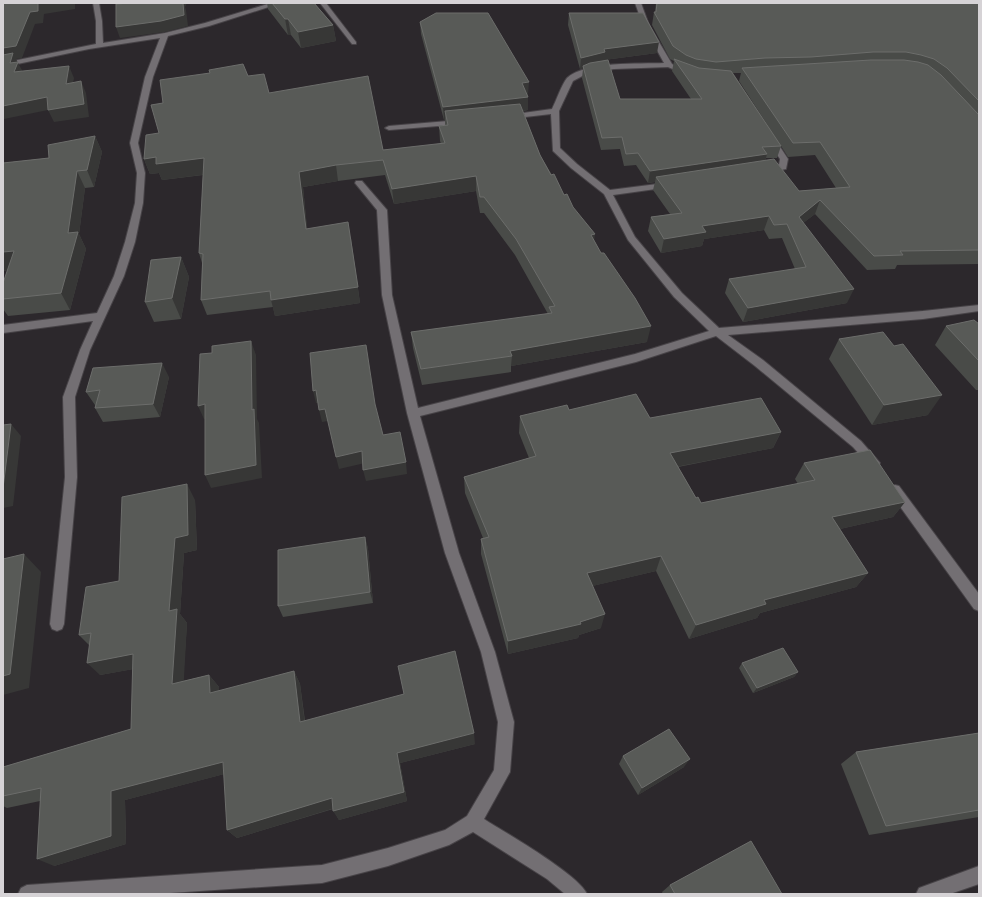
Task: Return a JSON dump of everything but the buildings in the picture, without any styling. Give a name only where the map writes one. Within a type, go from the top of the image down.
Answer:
[{"type":"street","points":[[96,3],[99,21],[100,45]]},
{"type":"street","points":[[3,65],[100,45],[165,35],[207,25],[278,3]]},
{"type":"street","points":[[323,3],[354,43]]},
{"type":"street","points":[[638,3],[646,25],[669,64],[684,73]]},
{"type":"street","points":[[57,624],[71,477],[69,397],[85,350],[120,276],[139,203],[141,173],[134,143],[149,77],[165,35]]},
{"type":"street","points":[[669,64],[614,67],[586,71],[570,80],[555,111],[556,149],[574,166],[608,193],[631,238],[678,295],[717,332],[759,363],[851,439],[885,476],[979,606]]},
{"type":"street","points":[[501,118],[555,111]]},
{"type":"street","points":[[389,128],[471,121]]},
{"type":"street","points":[[753,172],[783,168],[784,159],[766,133]]},
{"type":"street","points":[[27,894],[322,874],[388,857],[449,837],[473,822],[502,772],[506,722],[488,652],[452,553],[413,413],[387,295],[382,210],[359,183]]},
{"type":"street","points":[[608,193],[676,183]]},
{"type":"street","points":[[413,413],[636,358],[717,332],[923,315],[979,308]]},
{"type":"street","points":[[3,329],[101,316]]},
{"type":"street","points":[[473,822],[553,873],[578,894]]},
{"type":"street","points":[[925,894],[979,874]]}]
